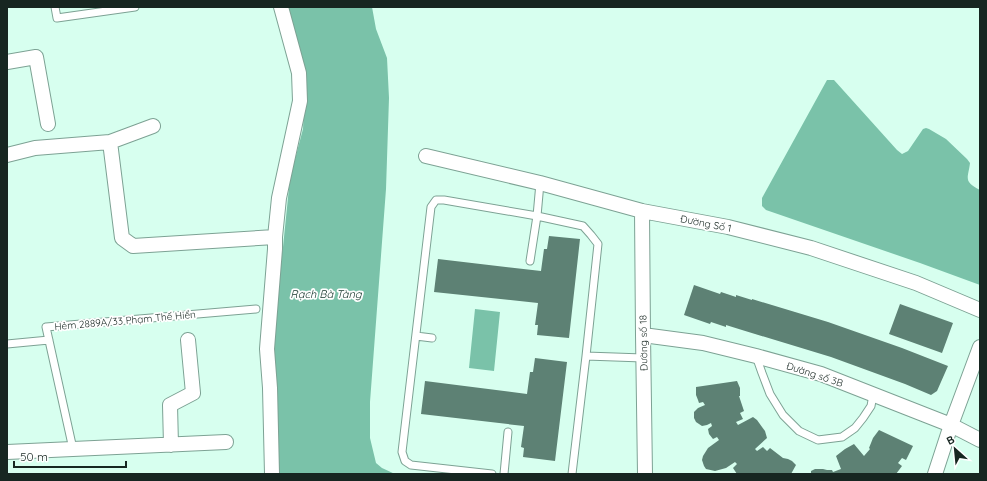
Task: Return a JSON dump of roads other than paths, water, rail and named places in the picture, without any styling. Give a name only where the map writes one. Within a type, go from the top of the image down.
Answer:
[{"type":"street","points":[[272,474],[270,388],[267,349],[275,237],[280,198],[300,101],[299,73],[281,7]]},
{"type":"street","points":[[7,62],[36,57],[48,124]]},
{"type":"street","points":[[7,155],[35,148],[110,142],[153,126]]},
{"type":"street","points":[[110,142],[122,238],[133,246],[275,237]]},
{"type":"street","name":"Đường Số 1","points":[[426,156],[540,183],[642,211],[728,227],[811,248],[916,283],[980,310]]},
{"type":"street","name":"Đường số 18","points":[[642,211],[642,335],[646,474]]},
{"type":"street","name":"Đường số 3B","points":[[642,335],[703,343],[821,374],[951,425],[980,440]]},
{"type":"street","points":[[172,445],[170,405],[193,393],[188,340]]},
{"type":"street","points":[[935,474],[951,425],[980,347]]},
{"type":"street","points":[[7,452],[226,442]]},
{"type":"lane","points":[[55,7],[57,18],[135,7]]},
{"type":"lane","points":[[530,261],[537,216],[540,183]]},
{"type":"lane","points":[[492,474],[411,465],[405,460],[402,452],[431,207],[436,200],[444,200],[537,216],[583,226],[598,244],[572,474]]},
{"type":"lane","name":"Hẻm 2889A/33 Phạm Thế Hiển","points":[[73,449],[46,327],[256,309]]},
{"type":"lane","points":[[416,336],[432,338]]},
{"type":"lane","points":[[7,344],[49,340]]},
{"type":"lane","points":[[586,356],[643,358]]},
{"type":"lane","points":[[756,356],[770,394],[783,415],[799,431],[818,440],[842,437],[855,428],[871,406],[873,395]]},
{"type":"lane","points":[[504,474],[508,432]]},
{"type":"water","name":"Rạch Bà Tàng","points":[[288,7],[372,7],[376,29],[387,58],[389,98],[386,189],[370,402],[370,438],[376,463],[382,468],[395,474],[276,474],[274,356],[275,290],[283,247],[290,178],[303,129],[305,85]]},
{"type":"water","points":[[827,80],[834,80],[902,154],[908,151],[923,129],[926,128],[946,139],[970,163],[968,176],[969,182],[980,190],[980,285],[766,210],[762,206],[762,198]]},
{"type":"water","points":[[475,309],[500,312],[494,371],[469,368]]}]
